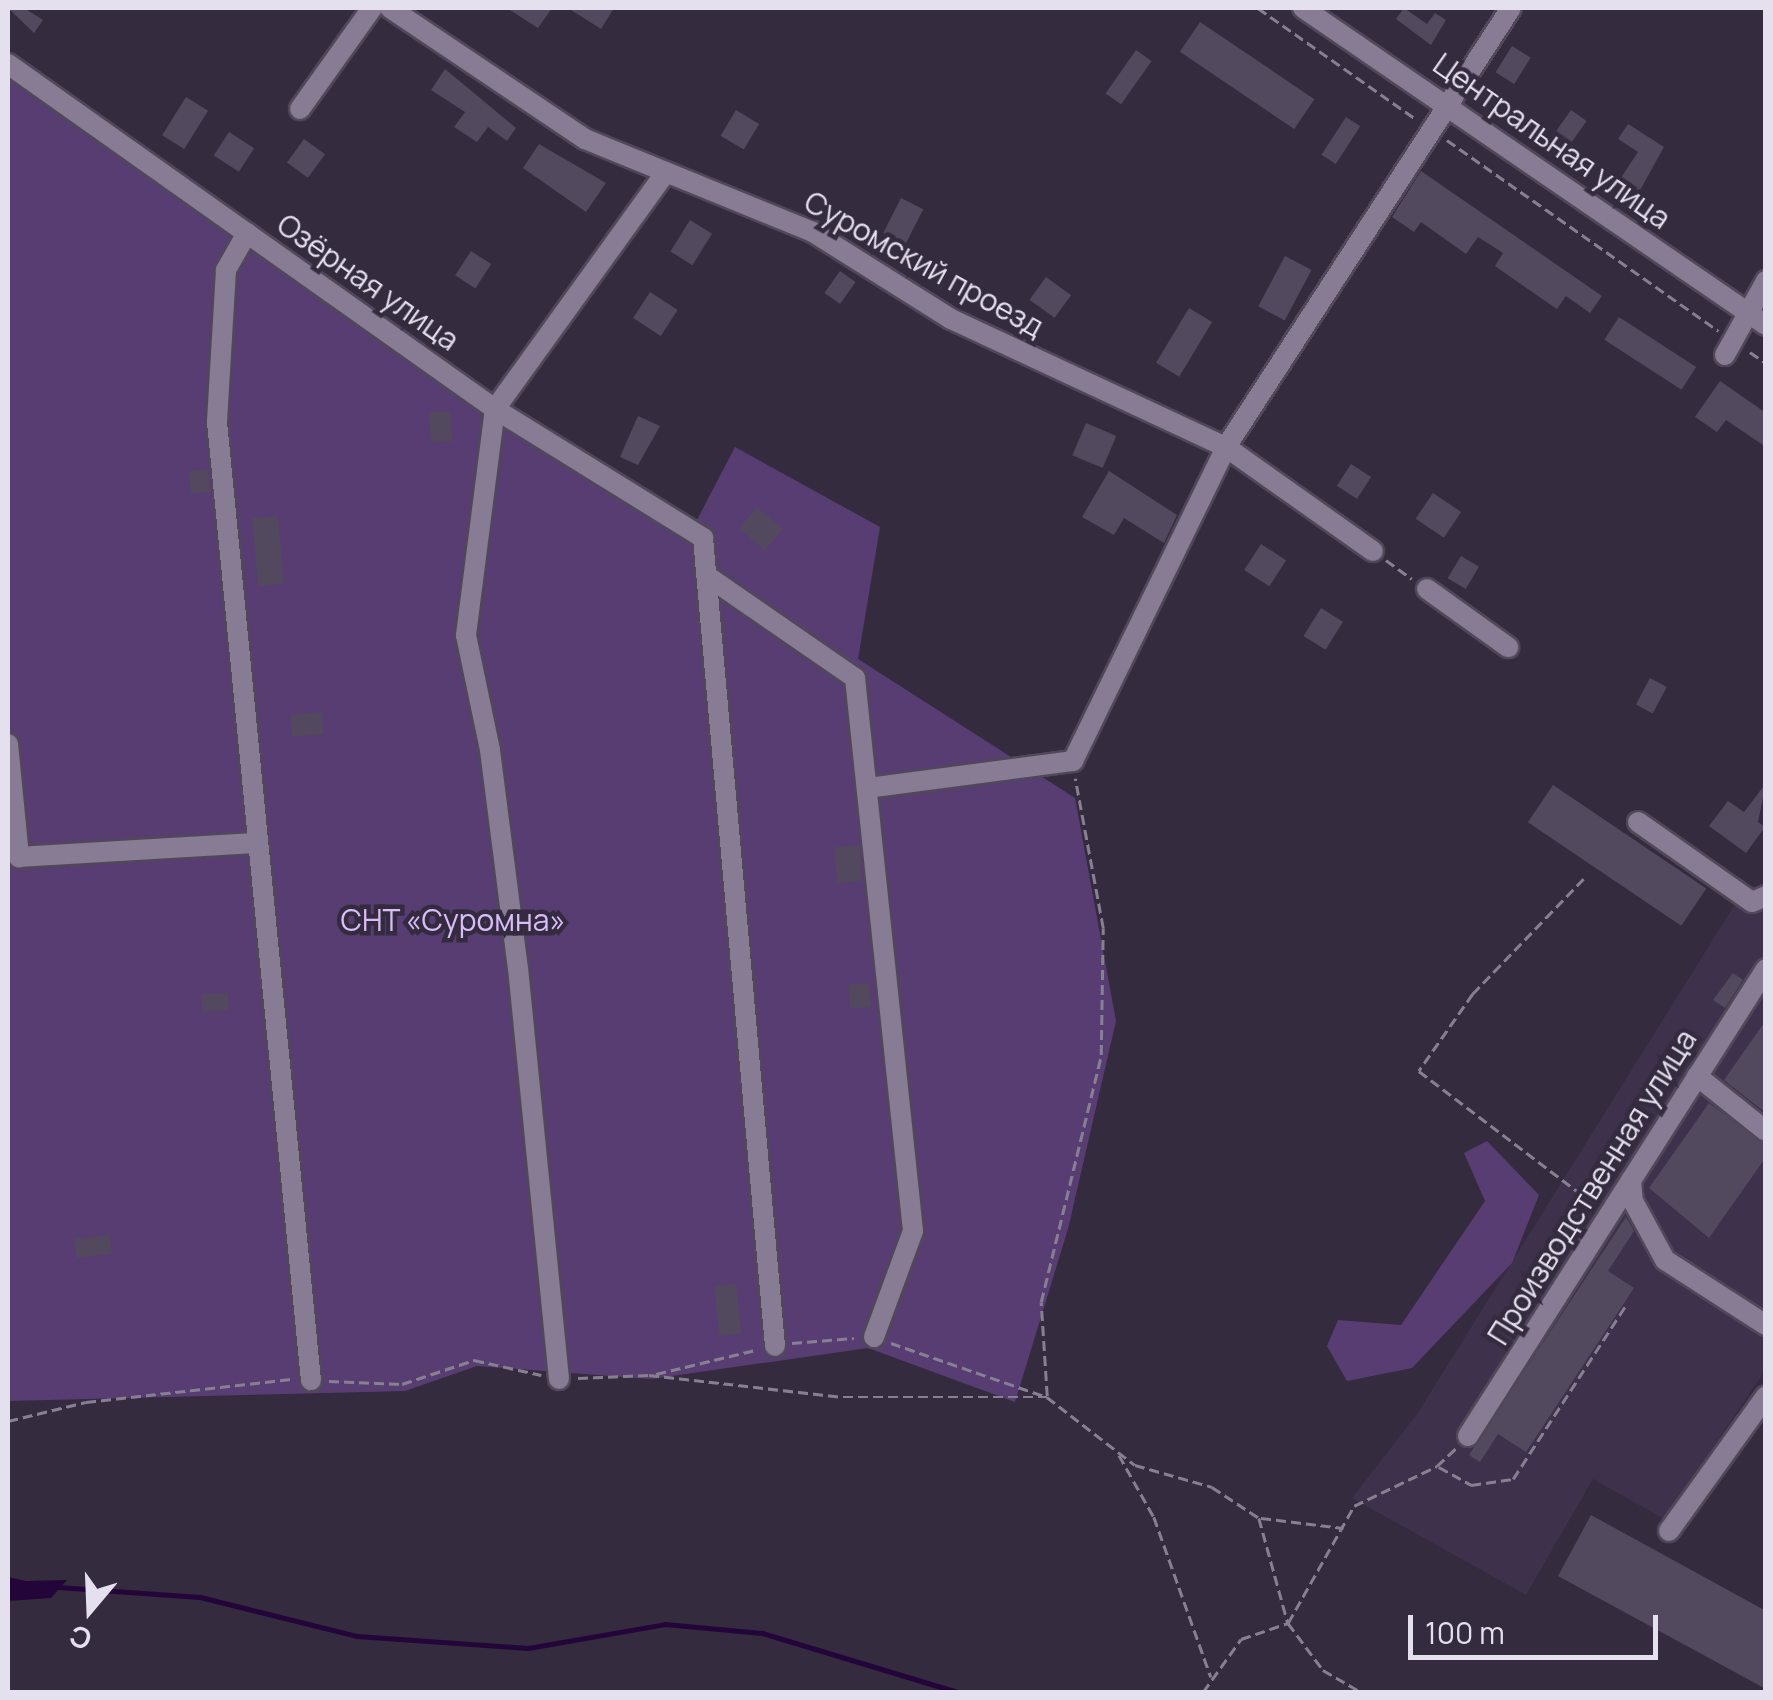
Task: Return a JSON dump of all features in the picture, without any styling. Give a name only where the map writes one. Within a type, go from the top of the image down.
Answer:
[{"type":"street","points":[[300,110],[372,8]]},
{"type":"street","name":"Суромский проезд","points":[[390,8],[585,139],[813,232],[951,319],[1226,447],[1373,551]]},
{"type":"street","name":"Центральная улица","points":[[1303,8],[1766,325]]},
{"type":"street","points":[[866,788],[1073,762],[1226,447],[1511,8]]},
{"type":"street","name":"Озёрная улица","points":[[8,64],[495,409],[703,538],[706,576]]},
{"type":"street","points":[[558,1379],[518,969],[490,750],[466,635],[495,409],[666,172]]},
{"type":"street","points":[[247,233],[226,270],[217,422],[310,1380]]},
{"type":"street","points":[[1728,347],[1745,311],[1766,281]]},
{"type":"street","points":[[706,576],[855,678],[913,1232],[874,1336]]},
{"type":"street","points":[[706,576],[775,1346]]},
{"type":"street","points":[[1427,589],[1508,647]]},
{"type":"street","points":[[8,744],[13,858],[258,843]]},
{"type":"street","points":[[1638,822],[1752,902],[1766,896]]},
{"type":"street","name":"Производственная улица","points":[[1468,1436],[1766,969]]},
{"type":"street","points":[[1696,1076],[1766,1131]]},
{"type":"street","points":[[1630,1179],[1633,1201],[1665,1260],[1766,1325]]},
{"type":"street","points":[[1669,1532],[1766,1396]]},
{"type":"path","points":[[1258,8],[1431,128],[1728,347]]},
{"type":"path","points":[[1373,551],[1427,589]]},
{"type":"path","points":[[1047,1397],[1041,1302],[1102,1055],[1103,928],[1073,762]]},
{"type":"path","points":[[1584,878],[1473,994],[1419,1071],[1611,1216]]},
{"type":"path","points":[[1437,1466],[1471,1485],[1513,1479],[1626,1305]]},
{"type":"path","points":[[874,1336],[1047,1397],[1135,1465],[1212,1487],[1259,1518],[1344,1528]]},
{"type":"path","points":[[8,1421],[86,1402],[310,1380],[402,1384],[474,1360],[558,1379],[650,1375],[842,1397],[1047,1397]]},
{"type":"path","points":[[1203,1692],[1242,1640],[1288,1623],[1354,1506],[1437,1466],[1468,1436]]},
{"type":"path","points":[[1117,1451],[1154,1518],[1211,1679]]},
{"type":"path","points":[[1259,1518],[1288,1623],[1322,1670],[1361,1692]]},
{"type":"shaded area","points":[[1740,896],[1765,913],[1765,1371],[1664,1519],[1593,1479],[1526,1595],[1352,1498],[1417,1414]]},
{"type":"shaded area","points":[[8,1577],[26,1581],[67,1580],[51,1598],[8,1601]]},
{"type":"green space","name":"СНТ «Суромна»","points":[[8,76],[687,539],[735,447],[880,527],[858,659],[1075,798],[1116,1021],[1068,1229],[1015,1402],[868,1348],[651,1379],[477,1366],[405,1391],[8,1401]]},
{"type":"green space","points":[[1487,1141],[1539,1195],[1512,1263],[1412,1368],[1347,1381],[1327,1346],[1338,1320],[1401,1325],[1485,1201],[1464,1153]]},
{"type":"building","points":[[8,8],[24,8],[43,20],[34,33]]},
{"type":"building","points":[[507,8],[552,8],[538,28]]},
{"type":"building","points":[[568,8],[614,8],[601,29]]},
{"type":"building","points":[[1404,8],[1427,24],[1435,13],[1446,20],[1431,45],[1396,19]]},
{"type":"building","points":[[1200,22],[1314,99],[1294,129],[1180,52]]},
{"type":"building","points":[[1512,46],[1531,58],[1514,84],[1496,72]]},
{"type":"building","points":[[1136,50],[1152,61],[1121,104],[1106,93]]},
{"type":"building","points":[[445,69],[516,128],[507,141],[488,127],[477,142],[454,127],[465,112],[431,90]]},
{"type":"building","points":[[186,97],[208,111],[184,149],[162,135]]},
{"type":"building","points":[[736,110],[759,124],[744,150],[721,136]]},
{"type":"building","points":[[1571,110],[1587,121],[1571,143],[1556,132]]},
{"type":"building","points":[[1346,117],[1360,126],[1336,164],[1321,155]]},
{"type":"building","points":[[1628,124],[1664,147],[1639,192],[1620,179],[1638,152],[1618,139]]},
{"type":"building","points":[[229,132],[254,148],[239,172],[214,155]]},
{"type":"building","points":[[304,139],[325,154],[308,178],[287,162]]},
{"type":"building","points":[[539,144],[606,183],[586,212],[523,168]]},
{"type":"building","points":[[1421,171],[1602,296],[1590,313],[1566,296],[1557,309],[1495,266],[1503,253],[1478,237],[1466,254],[1421,222],[1414,232],[1392,217]]},
{"type":"building","points":[[901,198],[923,209],[906,244],[883,233]]},
{"type":"building","points":[[690,220],[712,234],[692,265],[670,251]]},
{"type":"building","points":[[471,251],[491,264],[475,288],[455,275]]},
{"type":"building","points":[[1285,256],[1311,270],[1285,320],[1258,306]]},
{"type":"building","points":[[840,271],[856,282],[840,304],[825,293]]},
{"type":"building","points":[[1046,277],[1071,295],[1055,318],[1030,300]]},
{"type":"building","points":[[650,292],[678,310],[661,336],[633,318]]},
{"type":"building","points":[[1189,308],[1212,322],[1179,377],[1156,363]]},
{"type":"building","points":[[1619,317],[1696,367],[1681,390],[1604,340]]},
{"type":"building","points":[[1720,381],[1766,413],[1766,447],[1726,420],[1717,432],[1695,417]]},
{"type":"building","points":[[450,411],[452,441],[431,442],[429,412]]},
{"type":"building","points":[[638,416],[660,426],[638,465],[620,457]]},
{"type":"building","points":[[1086,423],[1116,436],[1103,468],[1072,455]]},
{"type":"building","points":[[1351,464],[1371,477],[1357,499],[1337,486]]},
{"type":"building","points":[[208,469],[210,492],[191,494],[189,471]]},
{"type":"building","points":[[1109,471],[1177,515],[1164,543],[1124,518],[1114,535],[1082,517]]},
{"type":"building","points":[[1433,493],[1461,512],[1444,538],[1416,519]]},
{"type":"building","points":[[757,507],[783,529],[765,550],[739,528]]},
{"type":"building","points":[[278,516],[284,584],[258,586],[252,518]]},
{"type":"building","points":[[1261,544],[1286,560],[1269,586],[1244,570]]},
{"type":"building","points":[[1461,556],[1479,567],[1466,589],[1448,578]]},
{"type":"building","points":[[1321,608],[1343,622],[1326,650],[1304,636]]},
{"type":"building","points":[[1650,678],[1667,687],[1653,713],[1636,704]]},
{"type":"building","points":[[322,712],[324,734],[292,737],[290,715]]},
{"type":"building","points":[[1766,783],[1758,822],[1765,827],[1746,853],[1709,826],[1728,801],[1744,812]]},
{"type":"building","points":[[1553,785],[1706,888],[1681,926],[1528,822]]},
{"type":"building","points":[[859,845],[862,881],[837,883],[834,847]]},
{"type":"building","points":[[1733,973],[1743,980],[1725,1008],[1713,1000]]},
{"type":"building","points":[[869,983],[871,1007],[850,1009],[848,985]]},
{"type":"building","points":[[228,993],[229,1010],[202,1011],[201,994]]},
{"type":"building","points":[[1766,1020],[1766,1113],[1724,1080]]},
{"type":"building","points":[[1709,1103],[1766,1145],[1766,1157],[1709,1238],[1649,1188]]},
{"type":"building","points":[[1626,1217],[1634,1231],[1608,1271],[1634,1288],[1526,1452],[1498,1434],[1480,1462],[1469,1455]]},
{"type":"building","points":[[110,1235],[112,1254],[76,1258],[74,1239]]},
{"type":"building","points":[[736,1284],[741,1334],[719,1336],[714,1286]]},
{"type":"building","points":[[1591,1515],[1766,1611],[1766,1689],[1558,1576]]},
{"type":"waterway","points":[[58,1587],[200,1597],[357,1636],[528,1648],[665,1624],[762,1633],[958,1692]]}]
